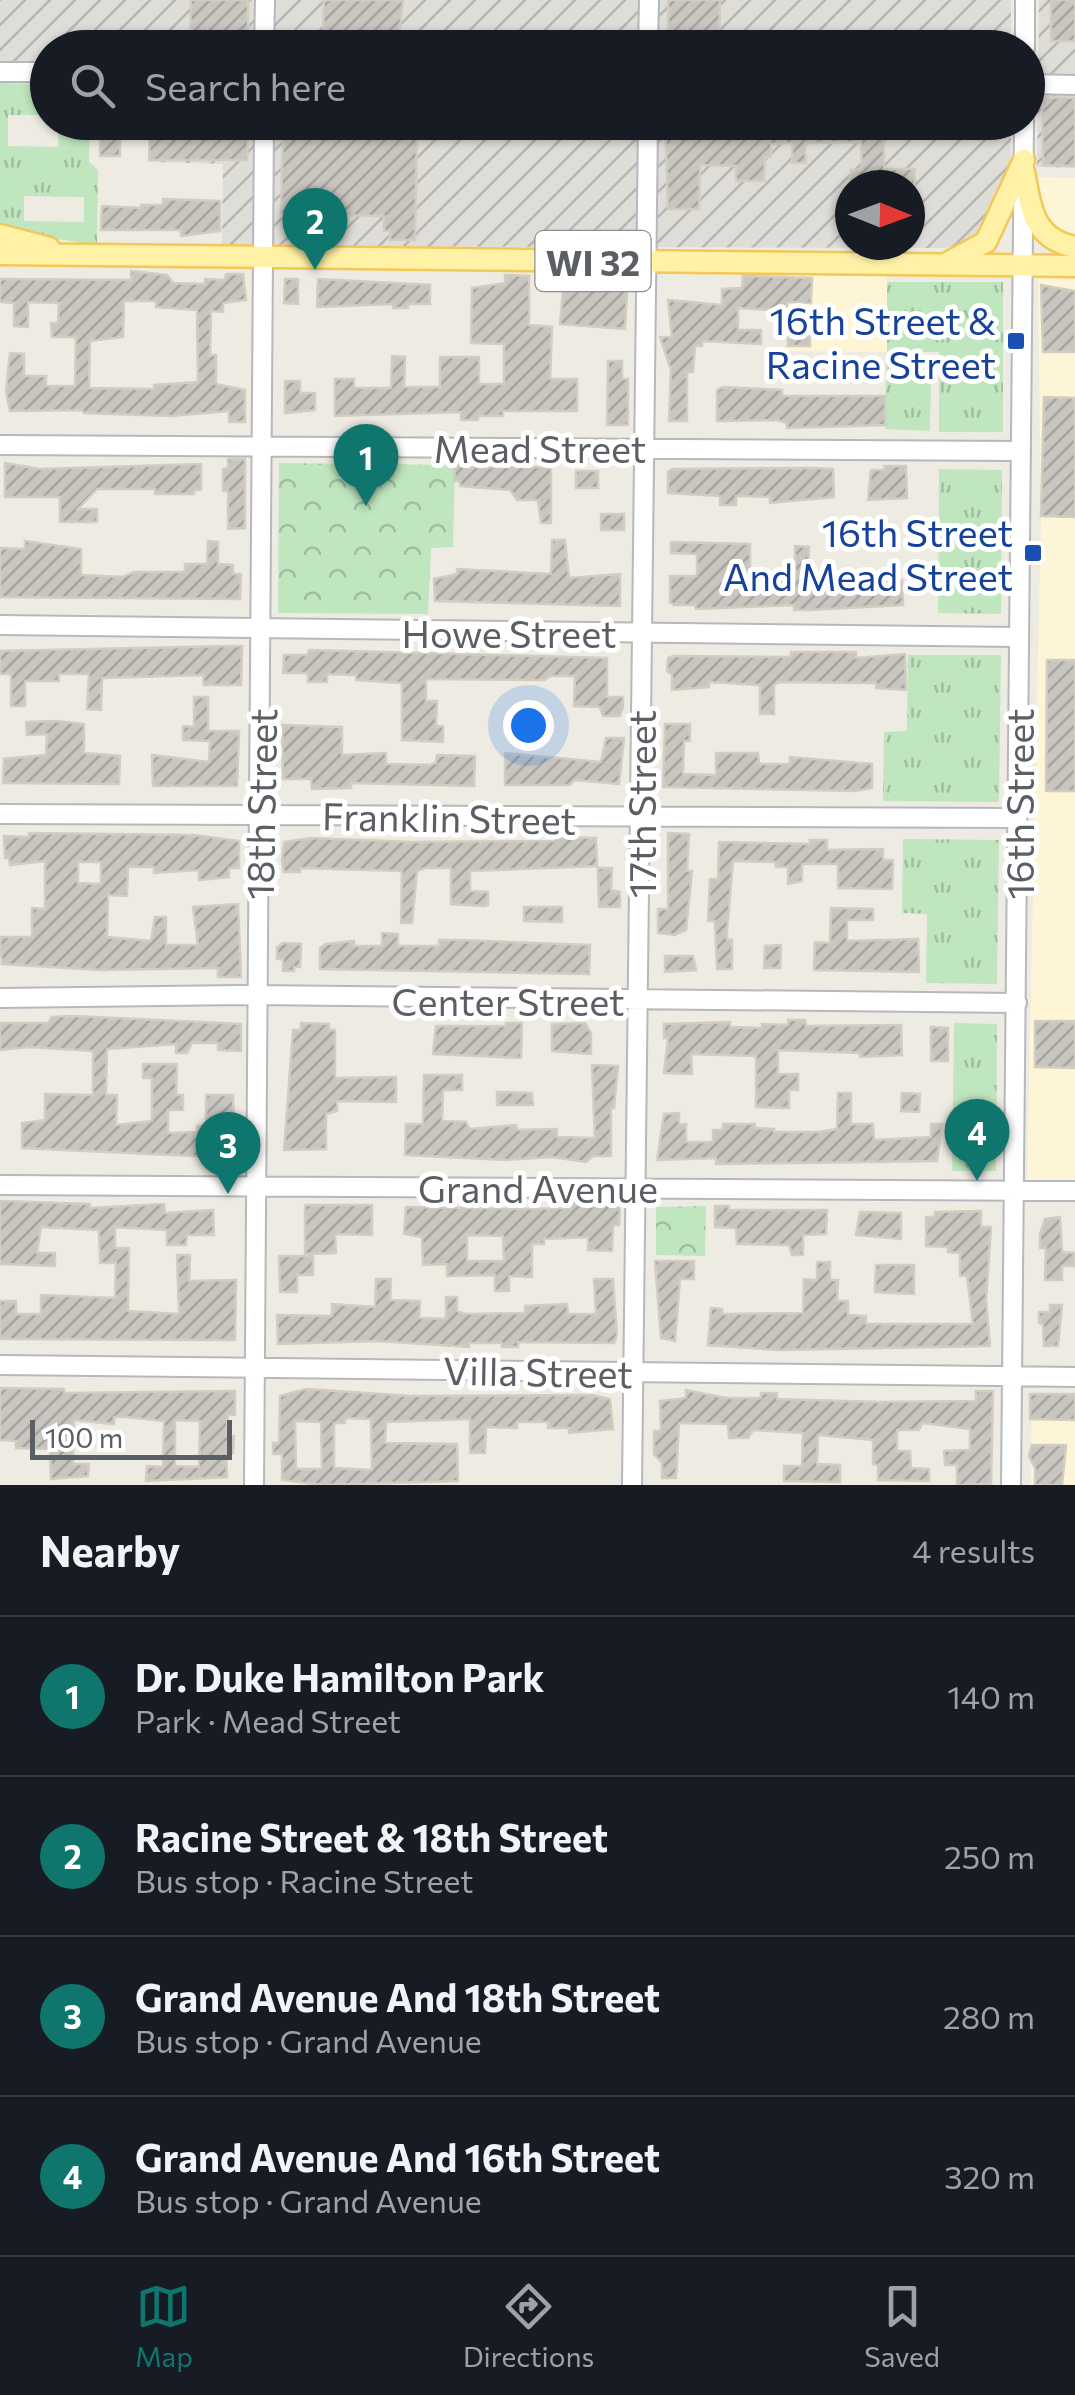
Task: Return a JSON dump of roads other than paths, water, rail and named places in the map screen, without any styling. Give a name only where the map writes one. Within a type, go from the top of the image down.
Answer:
[{"type":"main road","points":[[1024,166],[1034,224],[1052,240],[1075,246]]},
{"type":"main road","points":[[945,264],[986,242],[1024,166]]},
{"type":"main road","points":[[0,235],[70,254]]},
{"type":"main road","name":"WI 32","points":[[0,254],[1075,266]]},
{"type":"street","points":[[264,30],[265,0]]},
{"type":"street","points":[[648,30],[649,0]]},
{"type":"street","points":[[1025,0],[1025,30]]},
{"type":"street","points":[[0,72],[30,72]]},
{"type":"street","points":[[1045,84],[1075,84]]},
{"type":"street","name":"18th Street","points":[[254,1485],[264,140]]},
{"type":"street","name":"17th Street","points":[[632,1485],[648,140]]},
{"type":"street","name":"16th Street","points":[[1011,1485],[1024,140]]},
{"type":"street","name":"Mead Street","points":[[0,445],[1021,452]]},
{"type":"street","name":"Howe Street","points":[[0,625],[1019,637]]},
{"type":"street","name":"Franklin Street","points":[[0,814],[1017,818]]},
{"type":"street","name":"Center Street","points":[[0,998],[259,996],[1016,1004]]},
{"type":"street","name":"Grand Avenue","points":[[0,1185],[1075,1190]]},
{"type":"street","name":"Villa Street","points":[[0,1365],[1075,1377]]},
{"type":"place","name":"Racine Street & 18th Street","points":[[315,270]]},
{"type":"place","name":"16th Street & Racine Street","points":[[1016,341]]},
{"type":"place","name":"Dr. Duke Hamilton Park","points":[[366,506]]},
{"type":"place","name":"16th Street And Mead Street","points":[[1033,553]]},
{"type":"place","name":"Grand Avenue And 16th Street","points":[[977,1181]]},
{"type":"place","name":"Grand Avenue And 18th Street","points":[[228,1194]]}]
